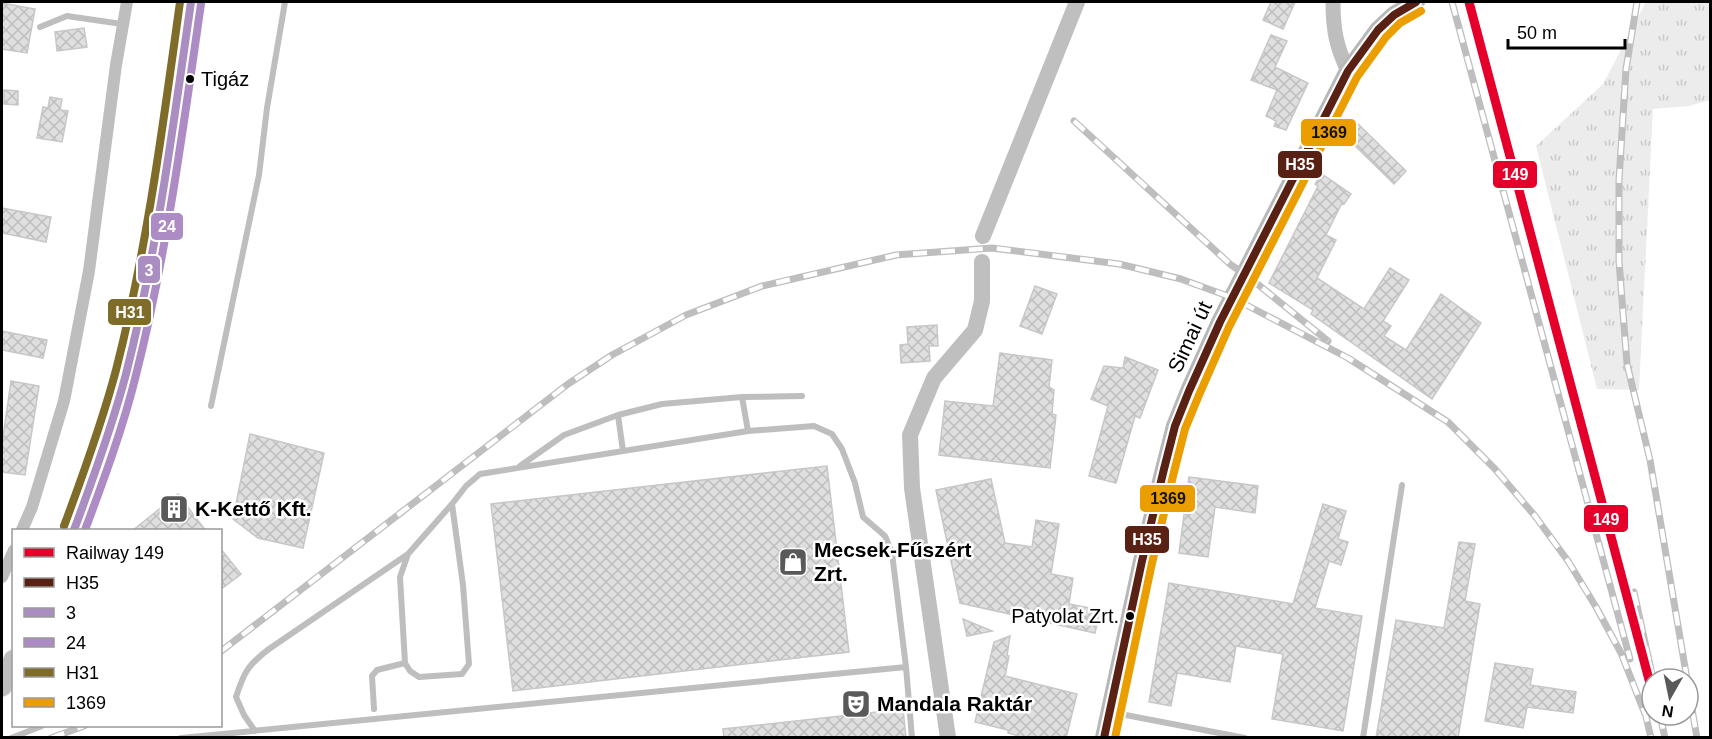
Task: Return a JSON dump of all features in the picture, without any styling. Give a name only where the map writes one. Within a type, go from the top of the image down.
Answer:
[{"type":"main road","points":[[76,529],[99,463],[131,353],[163,182],[191,2]]},
{"type":"main road","name":"Simai út","points":[[1104,738],[1142,561],[1175,426],[1189,391],[1220,322],[1348,71],[1378,30],[1395,15],[1416,2]]},
{"type":"main road","points":[[2,686],[12,664]]},
{"type":"street","points":[[23,529],[32,507],[64,401],[89,271],[122,24],[127,2]]},
{"type":"street","points":[[1333,2],[1333,23],[1338,51],[1348,71]]},
{"type":"street","points":[[2,578],[12,555]]},
{"type":"lane","points":[[211,406],[259,175],[267,108],[285,2]]},
{"type":"lane","points":[[40,27],[67,16],[122,24]]},
{"type":"lane","points":[[742,396],[748,431]]},
{"type":"lane","points":[[517,468],[564,435],[618,415],[662,404],[742,396],[802,396]]},
{"type":"lane","points":[[618,415],[623,451]]},
{"type":"lane","points":[[255,731],[236,697],[242,678],[251,663],[408,554],[466,486],[480,474],[748,431],[814,426],[832,434],[842,449],[855,483],[863,517],[885,536],[892,553],[912,738]]},
{"type":"lane","points":[[1363,738],[1402,485]]},
{"type":"lane","points":[[408,554],[400,577],[405,663],[418,677],[462,674],[469,664],[463,585],[452,504]]},
{"type":"lane","points":[[374,709],[372,676],[377,670],[405,663]]},
{"type":"lane","points":[[180,738],[906,667]]},
{"type":"lane","points":[[1110,712],[1245,738]]},
{"type":"lane","points":[[11,738],[39,727]]},
{"type":"green space","points":[[1646,2],[1710,2],[1710,100],[1689,106],[1653,109],[1639,390],[1597,389],[1536,146],[1603,84]]},
{"type":"building","points":[[1271,2],[1295,2],[1283,29],[1263,20]]},
{"type":"building","points":[[2,3],[35,9],[27,53],[2,49]]},
{"type":"building","points":[[84,28],[87,47],[57,51],[55,32]]},
{"type":"building","points":[[1271,35],[1287,41],[1275,67],[1308,83],[1286,130],[1274,126],[1276,121],[1266,116],[1277,90],[1251,80]]},
{"type":"building","points":[[4,90],[18,91],[18,105],[4,104]]},
{"type":"building","points":[[50,97],[62,99],[60,110],[68,111],[62,142],[37,138],[43,107],[48,108]]},
{"type":"building","points":[[1355,121],[1406,171],[1394,184],[1342,133]]},
{"type":"building","points":[[1322,174],[1351,194],[1344,204],[1342,203],[1326,235],[1336,240],[1317,278],[1364,309],[1390,268],[1409,280],[1383,321],[1391,326],[1384,336],[1406,350],[1441,294],[1481,323],[1432,399],[1311,314],[1313,310],[1269,283],[1318,186],[1315,184]]},
{"type":"building","points":[[2,208],[51,217],[46,242],[2,233]]},
{"type":"building","points":[[1035,286],[1057,294],[1042,334],[1020,326]]},
{"type":"building","points":[[937,325],[938,346],[929,346],[930,361],[901,363],[900,345],[908,344],[907,327]]},
{"type":"building","points":[[2,331],[47,340],[43,358],[2,350]]},
{"type":"building","points":[[1000,353],[1052,360],[1049,387],[1054,390],[1052,414],[1056,415],[1050,468],[939,455],[945,401],[993,406]]},
{"type":"building","points":[[1125,357],[1158,370],[1140,418],[1135,416],[1116,483],[1089,476],[1108,406],[1091,399],[1104,366],[1123,368]]},
{"type":"building","points":[[11,381],[39,386],[25,475],[2,472],[2,444]]},
{"type":"building","points":[[250,434],[324,453],[303,548],[258,538],[233,519]]},
{"type":"building","points":[[827,466],[849,652],[513,691],[491,504]]},
{"type":"building","points":[[1189,477],[1258,486],[1255,513],[1215,507],[1208,557],[1179,553]]},
{"type":"building","points":[[991,479],[1005,543],[1032,547],[1036,520],[1059,524],[1051,574],[1073,578],[1069,604],[1100,610],[1095,633],[960,603],[936,490]]},
{"type":"building","name":"K-Kettő Kft.","points":[[178,494],[204,529],[134,529]]},
{"type":"building","points":[[1323,504],[1346,511],[1338,539],[1348,542],[1341,565],[1329,561],[1315,608],[1362,616],[1343,731],[1272,719],[1283,654],[1236,646],[1230,682],[1177,673],[1171,706],[1149,702],[1169,583],[1293,604]]},
{"type":"building","points":[[1459,542],[1475,544],[1465,601],[1480,604],[1458,738],[1376,738],[1396,620],[1444,628]]},
{"type":"building","name":"K-Kettő Kft.","points":[[222,550],[241,574],[222,588]]},
{"type":"building","points":[[963,619],[992,631],[967,636]]},
{"type":"building","points":[[1010,636],[1005,676],[1077,694],[1066,738],[1026,738],[1008,733],[1008,730],[975,722],[994,642]]},
{"type":"building","points":[[1495,663],[1533,669],[1530,685],[1576,692],[1573,713],[1527,707],[1523,728],[1485,721]]},
{"type":"building","points":[[903,709],[906,738],[724,738],[723,729]]},
{"type":"waterway","points":[[983,236],[1077,2]]},
{"type":"waterway","points":[[948,738],[912,488],[910,435],[934,378],[975,330],[982,301],[982,262]]},
{"type":"railway","points":[[1452,2],[1630,659]]},
{"type":"railway","points":[[1637,2],[1626,69],[1619,180],[1619,261],[1627,364],[1650,460],[1685,667]]},
{"type":"railway","points":[[1074,121],[1231,265],[1328,341]]},
{"type":"railway","points":[[222,650],[568,384],[612,355],[686,315],[762,286],[896,255],[992,248],[1119,264],[1181,279],[1233,298],[1348,358],[1448,422],[1495,469],[1535,516],[1568,561],[1621,653],[1640,701]]},
{"type":"railway","points":[[1634,592],[1650,667]]},
{"type":"railway","points":[[51,738],[81,727]]},
{"type":"railway","points":[[1648,727],[1651,738]]},
{"type":"railway","points":[[1663,727],[1665,738]]},
{"type":"railway","points":[[1695,727],[1697,738]]},
{"type":"rail line","name":"149","points":[[1469,2],[1646,667]]},
{"type":"transit line","name":"H31","points":[[64,526],[105,410],[137,279],[180,2]]},
{"type":"transit line","name":"3","points":[[74,529],[115,414],[137,328],[163,189],[191,2]]},
{"type":"transit line","name":"H35","points":[[1104,738],[1164,469],[1175,426],[1189,391],[1220,322],[1348,71],[1378,30],[1394,15],[1416,2]]},
{"type":"transit line","name":"24","points":[[85,529],[125,414],[147,329],[173,190],[201,4]]},
{"type":"transit line","name":"1369","points":[[1115,738],[1174,472],[1185,429],[1199,395],[1229,327],[1357,77],[1386,37],[1400,23],[1421,11]]},
{"type":"place","name":"Tigáz","points":[[190,79]]},
{"type":"place","name":"K-Kettő Kft.","points":[[174,509]]},
{"type":"place","name":"Mecsek-Fűszért Zrt.","points":[[793,562]]},
{"type":"place","name":"Patyolat Zrt.","points":[[1130,616]]},
{"type":"place","name":"Mandala Raktár","points":[[856,704]]}]
